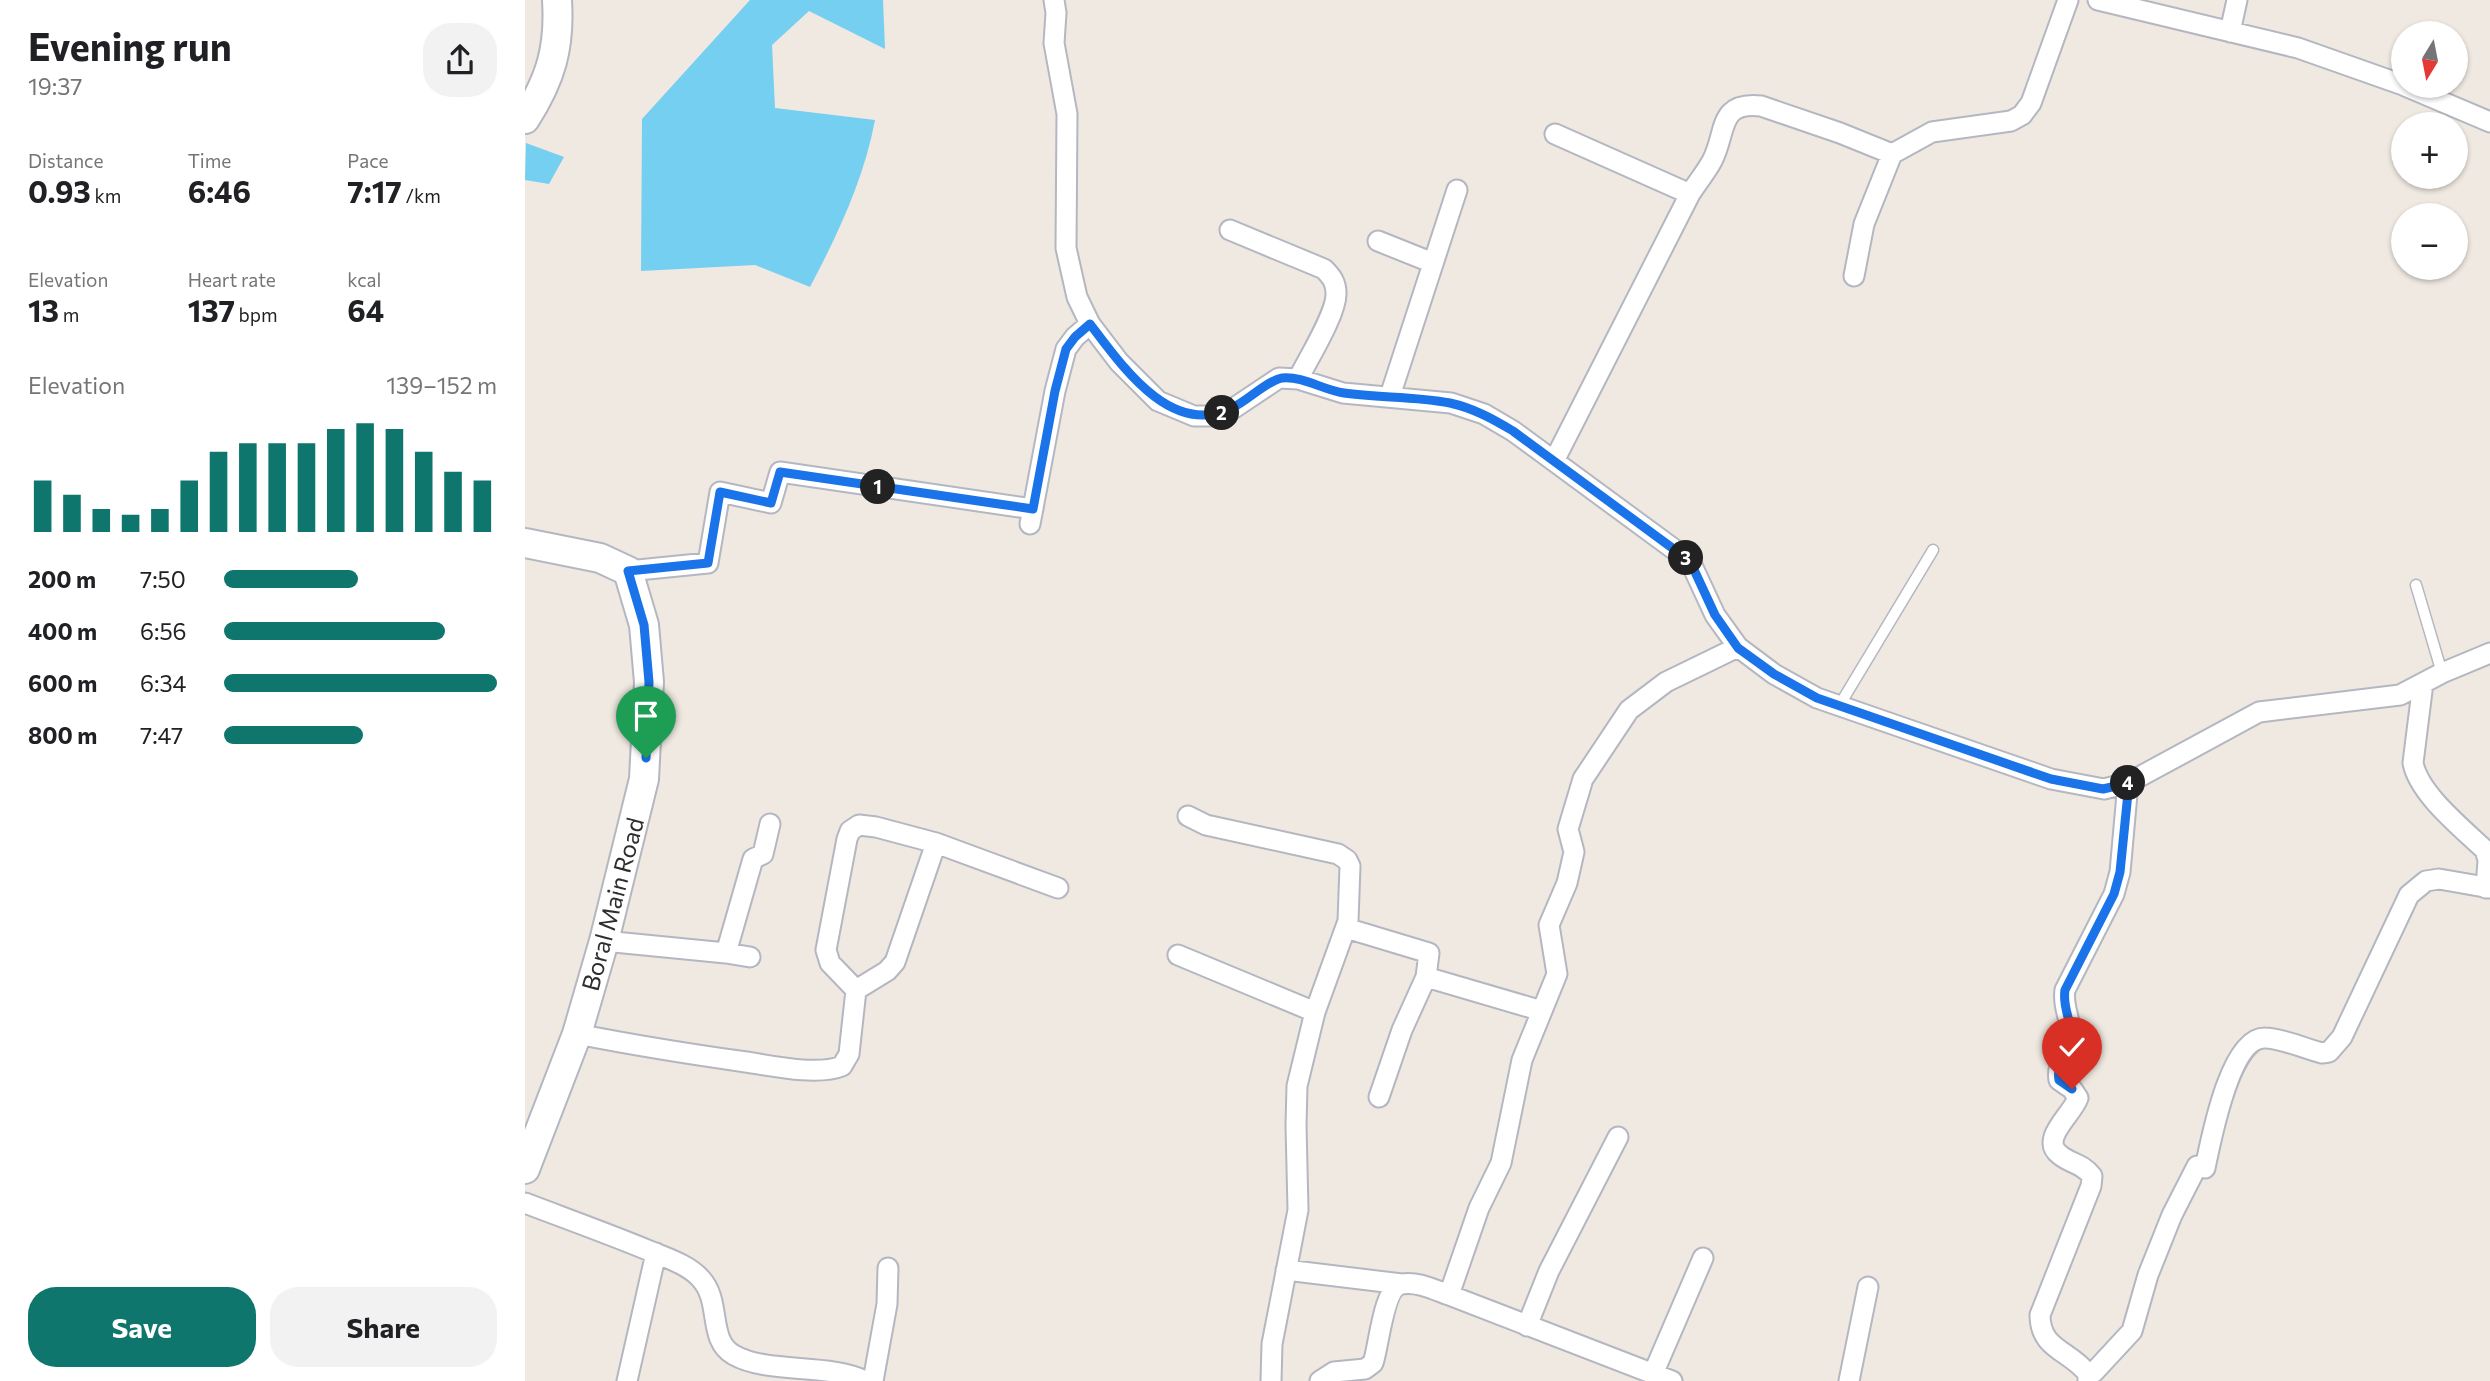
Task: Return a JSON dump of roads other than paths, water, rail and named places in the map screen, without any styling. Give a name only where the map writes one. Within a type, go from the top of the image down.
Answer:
[{"type":"main road","points":[[525,119],[543,89],[556,54],[557,0]]},
{"type":"main road","points":[[525,543],[600,558],[628,571]]},
{"type":"main road","name":"Boral Main Road","points":[[525,1169],[577,1034],[639,802],[646,758],[649,682],[644,625],[628,571]]},
{"type":"street","points":[[1054,0],[1054,43],[1067,114],[1066,248],[1077,297],[1090,324],[1119,362],[1158,401],[1194,416],[1213,416],[1234,408],[1279,378],[1298,379],[1343,393],[1451,403],[1484,414],[1554,461],[1690,561],[1715,615],[1738,648],[1774,674],[1817,698],[1839,706],[2051,779],[2103,789],[2129,783],[2259,712],[2400,695],[2442,673],[2490,653]]},
{"type":"street","points":[[1854,276],[1864,224],[1892,154],[1932,132],[2011,121],[2022,115],[2031,103],[2068,0]]},
{"type":"street","points":[[2098,0],[2298,48],[2391,79]]},
{"type":"street","points":[[2229,32],[2237,0]]},
{"type":"street","points":[[2434,98],[2490,122]]},
{"type":"street","points":[[1554,461],[1690,194],[1712,162],[1725,120],[1733,110],[1748,105],[1761,106],[1892,154]]},
{"type":"street","points":[[1555,134],[1690,194]]},
{"type":"street","points":[[1390,396],[1457,190]]},
{"type":"street","points":[[1230,230],[1324,269],[1334,281],[1337,294],[1332,312],[1298,379]]},
{"type":"street","points":[[1378,241],[1433,263]]},
{"type":"street","points":[[628,571],[708,563],[720,492],[771,503],[780,472],[1031,516],[1055,391],[1066,349],[1090,324]]},
{"type":"street","points":[[1450,1295],[1479,1208],[1501,1163],[1518,1074],[1557,974],[1549,925],[1567,883],[1574,852],[1568,829],[1583,779],[1629,710],[1666,682],[1738,648]]},
{"type":"street","points":[[2129,783],[2120,872],[2114,894],[2065,990],[2063,1003],[2070,1033],[2057,1070],[2059,1080],[2072,1089],[2078,1098],[2074,1109],[2053,1135],[2052,1145],[2059,1155],[2085,1167],[2092,1176],[2091,1186],[2040,1315],[2040,1329],[2048,1342],[2081,1365],[2088,1378],[2132,1331],[2148,1275],[2172,1215],[2201,1167],[2224,1092],[2242,1052],[2250,1042],[2265,1038],[2322,1053],[2329,1052],[2342,1037],[2409,895],[2425,881],[2439,879],[2488,888],[2488,860],[2485,850],[2425,790],[2415,775],[2413,763],[2423,683]]},
{"type":"street","points":[[1188,816],[1206,825],[1338,853],[1350,866],[1346,928],[1315,1012],[1297,1086],[1299,1210],[1272,1344],[1271,1381]]},
{"type":"street","points":[[726,953],[753,859],[763,854],[770,824]]},
{"type":"street","points":[[856,990],[830,963],[826,950],[847,839],[851,831],[859,825],[936,843],[1058,888]]},
{"type":"street","points":[[856,990],[887,971],[895,962],[936,843]]},
{"type":"street","points":[[1346,928],[1429,953],[1426,977],[1402,1030],[1379,1097]]},
{"type":"street","points":[[604,941],[750,957]]},
{"type":"street","points":[[1178,955],[1315,1012]]},
{"type":"street","points":[[1426,977],[1542,1011]]},
{"type":"street","points":[[577,1034],[660,1050],[770,1066],[838,1068],[846,1062],[849,1054],[856,990]]},
{"type":"street","points":[[1527,1326],[1549,1270],[1618,1137]]},
{"type":"street","points":[[525,1203],[683,1266],[703,1281],[712,1295],[717,1333],[731,1354],[752,1362],[845,1374],[865,1381]]},
{"type":"street","points":[[627,1381],[656,1254]]},
{"type":"street","points":[[1653,1374],[1703,1258]]},
{"type":"street","points":[[873,1381],[887,1304],[888,1268]]},
{"type":"street","points":[[1286,1270],[1415,1284],[1672,1381]]},
{"type":"street","points":[[1320,1381],[1340,1370],[1365,1369],[1373,1363],[1388,1300],[1393,1289],[1402,1284]]},
{"type":"street","points":[[1849,1381],[1868,1287]]},
{"type":"lane","points":[[1839,706],[1933,550]]},
{"type":"lane","points":[[2416,585],[2442,673]]},
{"type":"water","points":[[750,0],[883,0],[885,49],[809,11],[772,45],[775,108],[875,120],[864,164],[849,206],[810,287],[755,265],[641,271],[642,119]]},
{"type":"water","points":[[526,143],[564,157],[549,184],[525,180]]}]
